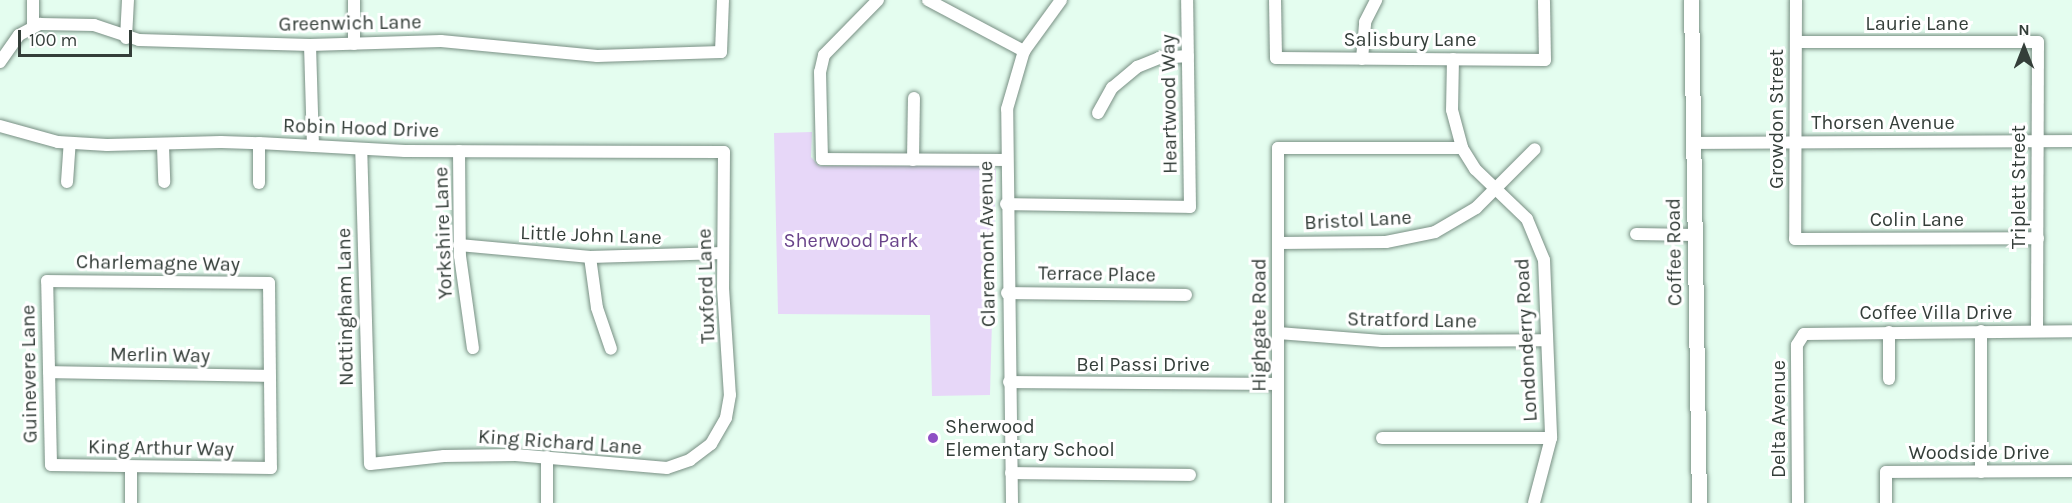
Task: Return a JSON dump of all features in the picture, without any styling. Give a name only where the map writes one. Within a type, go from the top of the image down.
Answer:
[{"type":"main road","name":"Coffee Road","points":[[1691,0],[1699,503]]},
{"type":"street","points":[[0,62],[19,35],[33,26],[33,0]]},
{"type":"street","points":[[126,38],[128,0]]},
{"type":"street","points":[[354,0],[354,44]]},
{"type":"street","name":"Greenwich Lane","points":[[33,26],[85,24],[126,38],[310,45],[471,42],[597,56],[721,52],[723,0]]},
{"type":"street","points":[[878,0],[824,55],[820,72],[822,159],[1006,160]]},
{"type":"street","points":[[928,0],[947,5],[1024,51]]},
{"type":"street","name":"Claremont Avenue","points":[[1012,503],[1007,293],[1006,109],[1024,51],[1061,0]]},
{"type":"street","name":"Heartwood Way","points":[[1006,204],[1190,207],[1187,0]]},
{"type":"street","name":"Salisbury Lane","points":[[1275,0],[1276,58],[1545,60],[1544,0]]},
{"type":"street","points":[[1362,59],[1365,22],[1376,0]]},
{"type":"street","name":"Growdon Street","points":[[1795,239],[1796,0]]},
{"type":"street","name":"Laurie Lane","points":[[1796,42],[2038,42]]},
{"type":"street","name":"Triplett Street","points":[[2037,331],[2038,42]]},
{"type":"street","points":[[310,45],[313,146]]},
{"type":"street","points":[[1098,113],[1112,88],[1137,67],[1159,58],[1188,56]]},
{"type":"street","name":"Londonderry Road","points":[[1453,59],[1452,110],[1462,148],[1475,169],[1527,219],[1541,247],[1551,438],[1534,503]]},
{"type":"street","points":[[913,160],[914,98]]},
{"type":"street","name":"Robin Hood Drive","points":[[0,126],[70,143],[163,146],[259,143],[361,149],[459,151],[724,152]]},
{"type":"street","name":"Thorsen Avenue","points":[[1693,143],[2072,141]]},
{"type":"street","points":[[67,182],[70,143]]},
{"type":"street","points":[[259,143],[259,183]]},
{"type":"street","points":[[163,146],[164,182]]},
{"type":"street","name":"Highgate Road","points":[[1278,503],[1278,148],[1462,148]]},
{"type":"street","name":"Nottingham Lane","points":[[361,149],[369,464]]},
{"type":"street","name":"Bristol Lane","points":[[1279,243],[1416,237],[1464,216],[1496,189],[1534,149]]},
{"type":"street","name":"Yorkshire Lane","points":[[459,151],[459,245],[473,348]]},
{"type":"street","name":"Tuxford Lane","points":[[724,152],[723,253],[730,384],[726,418]]},
{"type":"street","points":[[1636,234],[1695,235]]},
{"type":"street","name":"Colin Lane","points":[[1795,239],[2038,238]]},
{"type":"street","name":"Little John Lane","points":[[459,245],[590,257],[723,253]]},
{"type":"street","points":[[590,257],[597,308],[611,350]]},
{"type":"street","name":"Charlemagne Way","points":[[47,281],[269,283],[270,376]]},
{"type":"street","name":"Guinevere Lane","points":[[47,281],[51,465]]},
{"type":"street","name":"Terrace Place","points":[[1007,293],[1186,295]]},
{"type":"street","points":[[1981,331],[1982,472]]},
{"type":"street","name":"Coffee Villa Drive","points":[[1801,336],[1889,332],[2072,331]]},
{"type":"street","points":[[1889,332],[1889,379]]},
{"type":"street","name":"Stratford Lane","points":[[1278,333],[1382,341],[1547,340]]},
{"type":"street","name":"Delta Avenue","points":[[1798,503],[1797,345],[1801,336]]},
{"type":"street","name":"Merlin Way","points":[[49,372],[270,376]]},
{"type":"street","name":"King Arthur Way","points":[[51,465],[131,468],[271,468],[270,376]]},
{"type":"street","name":"Bel Passi Drive","points":[[1009,382],[1277,384]]},
{"type":"street","name":"King Richard Lane","points":[[369,464],[467,455],[547,457],[667,468],[706,449],[726,418]]},
{"type":"street","points":[[1382,438],[1551,438]]},
{"type":"street","points":[[547,457],[547,503]]},
{"type":"street","points":[[131,468],[131,503]]},
{"type":"street","name":"Woodside Drive","points":[[1886,503],[1886,472],[2072,471]]},
{"type":"street","points":[[1011,473],[1190,475]]},
{"type":"green space","name":"Sherwood Park","points":[[812,132],[811,157],[819,166],[991,166],[996,170],[990,395],[932,396],[930,315],[778,314],[774,133]]},
{"type":"place","name":"Sherwood Elementary School","points":[[933,438]]}]
